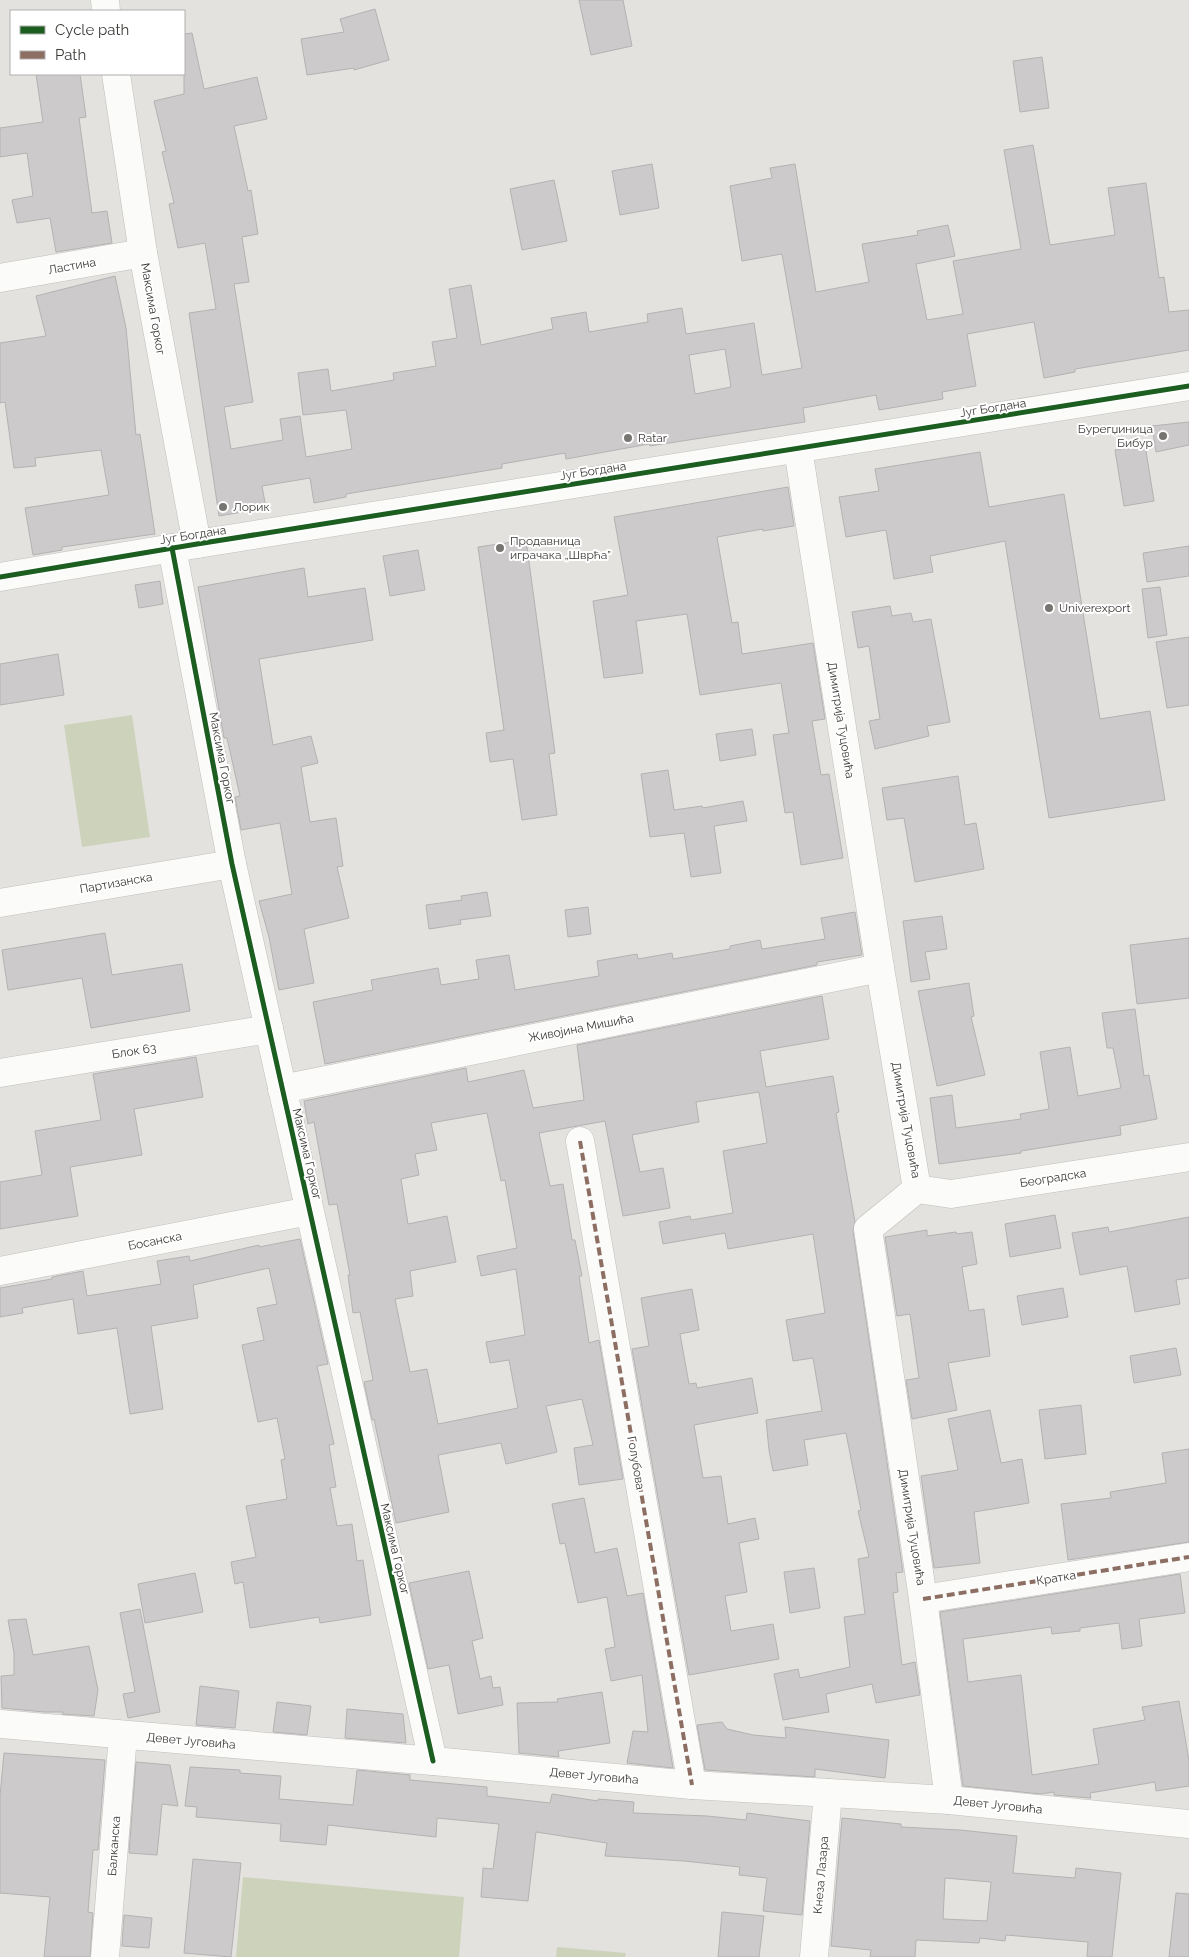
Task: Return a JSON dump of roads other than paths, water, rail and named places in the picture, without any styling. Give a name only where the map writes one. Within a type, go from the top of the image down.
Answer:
[{"type":"street","name":"Максима Горког","points":[[116,75],[232,864],[433,1761]]},
{"type":"street","name":"Ластина","points":[[0,278],[143,253]]},
{"type":"street","name":"Југ Богдана","points":[[0,577],[1189,386]]},
{"type":"street","name":"Димитрија Туцовића","points":[[798,449],[917,1189],[868,1229],[923,1599],[949,1800]]},
{"type":"street","name":"Партизанска","points":[[0,903],[232,864]]},
{"type":"street","name":"Живојина Мишића","points":[[282,1089],[880,968]]},
{"type":"street","name":"Блок 63","points":[[0,1073],[269,1029]]},
{"type":"street","name":"Голубова","points":[[580,1142],[692,1786]]},
{"type":"street","name":"Београдска","points":[[917,1189],[950,1194],[1189,1157]]},
{"type":"street","name":"Босанска","points":[[0,1271],[309,1211]]},
{"type":"street","name":"Кратка","points":[[923,1599],[1189,1557]]},
{"type":"street","name":"Девет Југовића","points":[[0,1724],[433,1761],[692,1786],[949,1800],[1189,1824]]},
{"type":"street","name":"Балканска","points":[[105,1957],[123,1735]]},
{"type":"street","name":"Кнеза Лазара","points":[[814,1957],[828,1793]]},
{"type":"place","name":"Бурегџиница Бибур","points":[[1163,436]]},
{"type":"place","name":"Ratar","points":[[628,438]]},
{"type":"place","name":"Лорик","points":[[223,507]]},
{"type":"place","name":"Продавница играчака „Шврћа”","points":[[500,548]]},
{"type":"place","name":"Univerexport","points":[[1049,608]]}]
